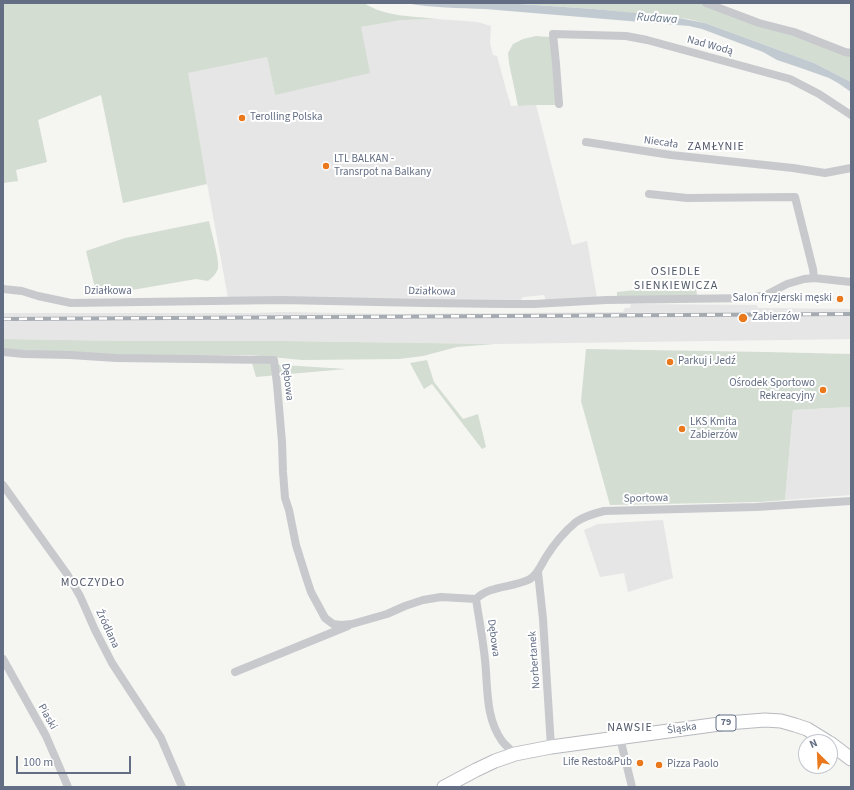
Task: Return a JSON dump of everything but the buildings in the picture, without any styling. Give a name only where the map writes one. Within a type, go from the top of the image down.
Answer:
[{"type":"main road","name":"Śląska","points":[[444,787],[495,761],[515,754],[552,747],[727,723],[765,720],[801,726],[816,734]]},
{"type":"main road","name":"Śląska","points":[[838,749],[851,758]]},
{"type":"street","points":[[706,3],[759,23],[794,32],[845,52],[851,52]]},
{"type":"street","name":"Nad Wodą","points":[[559,104],[553,34],[626,36],[647,40],[790,78],[851,115]]},
{"type":"street","name":"Niecała","points":[[586,142],[671,156],[793,168],[826,173],[851,168]]},
{"type":"street","points":[[649,194],[695,198],[795,197],[814,278]]},
{"type":"street","name":"Działkowa","points":[[3,289],[22,291],[71,303],[281,300],[534,304],[606,300],[751,298],[766,295],[797,280],[814,278],[851,282]]},
{"type":"street","name":"Dębowa","points":[[3,352],[116,358],[274,360],[281,420],[285,498],[296,545],[311,592],[325,618],[333,624]]},
{"type":"street","name":"Źródlana","points":[[3,485],[67,574],[80,596],[112,663],[161,738],[182,787]]},
{"type":"street","name":"Sportowa","points":[[476,599],[480,594],[497,588],[520,583],[530,578],[538,572],[546,557],[560,537],[577,521],[604,511],[756,507],[851,501]]},
{"type":"street","name":"Norbertanek","points":[[538,572],[543,619],[552,747]]},
{"type":"street","points":[[235,672],[352,624],[387,614],[423,600],[441,597],[476,599]]},
{"type":"street","name":"Dębowa","points":[[476,599],[487,673],[488,703],[491,716],[502,741],[515,754]]},
{"type":"street","points":[[322,637],[327,633],[333,624],[352,624]]},
{"type":"street","name":"Piaski","points":[[3,659],[46,736],[68,787]]},
{"type":"street","points":[[620,738],[632,787]]},
{"type":"shaded area","points":[[3,3],[364,3],[372,8],[390,13],[437,19],[402,20],[361,27],[370,73],[275,95],[267,57],[188,73],[207,184],[123,203],[101,95],[38,120],[47,162],[16,170],[18,181],[3,183]]},
{"type":"shaded area","points":[[505,3],[701,3],[789,32],[850,56],[851,82],[814,63],[705,23],[688,19],[594,9]]},
{"type":"shaded area","points":[[437,19],[477,22],[491,26],[490,43],[493,55],[497,56],[511,106],[536,105],[572,245],[587,241],[597,298],[546,301],[544,295],[523,297],[518,303],[228,298],[187,73],[267,57],[275,95],[361,27],[402,20]]},
{"type":"shaded area","points":[[536,36],[550,37],[556,105],[518,106],[508,53],[513,44],[523,39]]},
{"type":"shaded area","points":[[209,221],[217,253],[218,269],[208,281],[196,279],[97,296],[86,251],[125,238]]},
{"type":"shaded area","points":[[695,281],[697,295],[617,297],[617,292]]},
{"type":"shaded area","points":[[631,304],[757,305],[758,308],[851,309],[851,339],[495,344],[3,339],[3,313],[284,312],[391,314],[623,312],[625,308],[630,308]]},
{"type":"shaded area","points":[[3,339],[495,344],[457,347],[423,356],[399,359],[302,360],[251,355],[144,356],[3,351]]},
{"type":"shaded area","points":[[586,349],[851,354],[851,407],[793,410],[785,500],[761,502],[610,505],[581,401]]},
{"type":"shaded area","points":[[427,360],[434,382],[463,419],[478,414],[486,447],[482,449],[432,384],[424,389],[410,363]]},
{"type":"shaded area","points":[[252,363],[346,369],[256,377]]},
{"type":"shaded area","points":[[851,407],[851,495],[785,500],[793,410]]},
{"type":"shaded area","points":[[663,520],[673,578],[628,592],[624,573],[600,577],[584,530],[598,524]]},
{"type":"water","name":"Rudawa","points":[[406,3],[505,3],[668,16],[705,23],[814,63],[851,82],[851,92],[829,78],[777,60],[763,52],[702,29],[689,26],[485,9],[436,7]]},
{"type":"railway","points":[[3,319],[851,314]]},
{"type":"place","name":"Terolling Polska","points":[[242,118]]},
{"type":"place","name":"LTL BALKAN - Transrpot na Balkany","points":[[326,166]]},
{"type":"place","name":"Salon fryzjerski męski","points":[[840,299]]},
{"type":"place","name":"Zabierzów","points":[[743,318]]},
{"type":"place","name":"Parkuj i Jedź","points":[[670,362]]},
{"type":"place","name":"Ośrodek Sportowo Rekreacyjny","points":[[823,390]]},
{"type":"place","name":"LKS Kmita Zabierzów","points":[[682,429]]},
{"type":"place","name":"Life Resto&Pub","points":[[640,763]]},
{"type":"place","name":"Pizza Paolo","points":[[659,765]]},
{"type":"district","name":"ZAMŁYNIE","points":[[716,147]]},
{"type":"district","name":"OSIEDLE SIENKIEWICZA","points":[[676,279]]},
{"type":"district","name":"MOCZYDŁO","points":[[93,583]]},
{"type":"district","name":"NAWSIE","points":[[630,728]]}]
